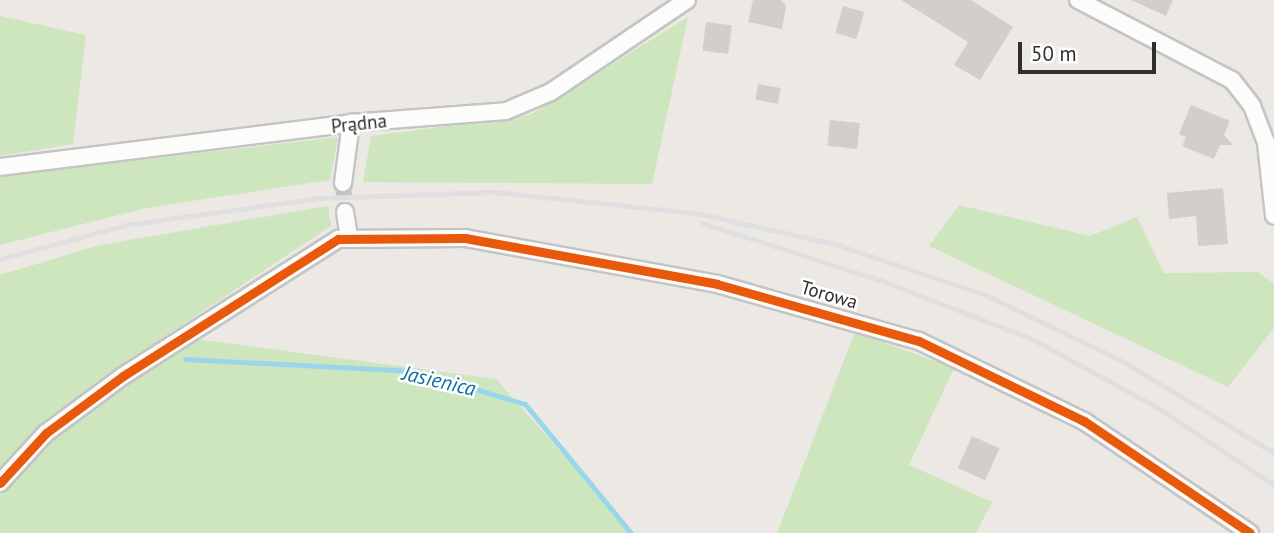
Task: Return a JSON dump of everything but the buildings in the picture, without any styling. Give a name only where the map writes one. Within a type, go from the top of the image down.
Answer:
[{"type":"street","name":"Prądna","points":[[0,167],[351,123],[506,111],[551,92],[687,0]]},
{"type":"street","points":[[1078,0],[1232,80],[1252,106],[1266,142],[1274,216]]},
{"type":"street","points":[[343,183],[351,123]]},
{"type":"street","points":[[0,482],[46,433],[123,376],[223,308],[349,236],[345,212]]},
{"type":"street","name":"Torowa","points":[[349,236],[464,238],[601,258],[883,329],[974,364],[1084,421],[1250,533]]},
{"type":"green space","points":[[0,16],[86,35],[73,144],[0,156]]},
{"type":"green space","points":[[688,17],[652,184],[363,182],[371,136],[530,115]]},
{"type":"green space","points":[[338,137],[330,180],[146,208],[0,245],[0,176]]},
{"type":"green space","points":[[959,205],[1090,236],[1137,217],[1164,273],[1258,272],[1274,284],[1274,328],[1228,387],[929,246]]},
{"type":"green space","points":[[328,206],[331,226],[167,335],[496,379],[633,533],[0,533],[0,275],[100,245]]},
{"type":"green space","points":[[855,332],[954,368],[909,465],[992,502],[976,533],[777,533]]},
{"type":"waterway","name":"Jasienica","points":[[185,359],[415,371],[525,404],[631,533]]},
{"type":"tunnel","points":[[343,183],[345,212]]},
{"type":"railway","points":[[0,259],[126,225],[317,198],[495,192],[696,213],[835,244],[986,295],[1122,361],[1274,453]]},
{"type":"railway","points":[[702,223],[883,281],[1034,340],[1158,408],[1274,485]]},
{"type":"cycle path","points":[[0,483],[46,433],[123,376],[338,239],[465,238],[717,284],[919,341],[1084,421],[1250,533]]}]
